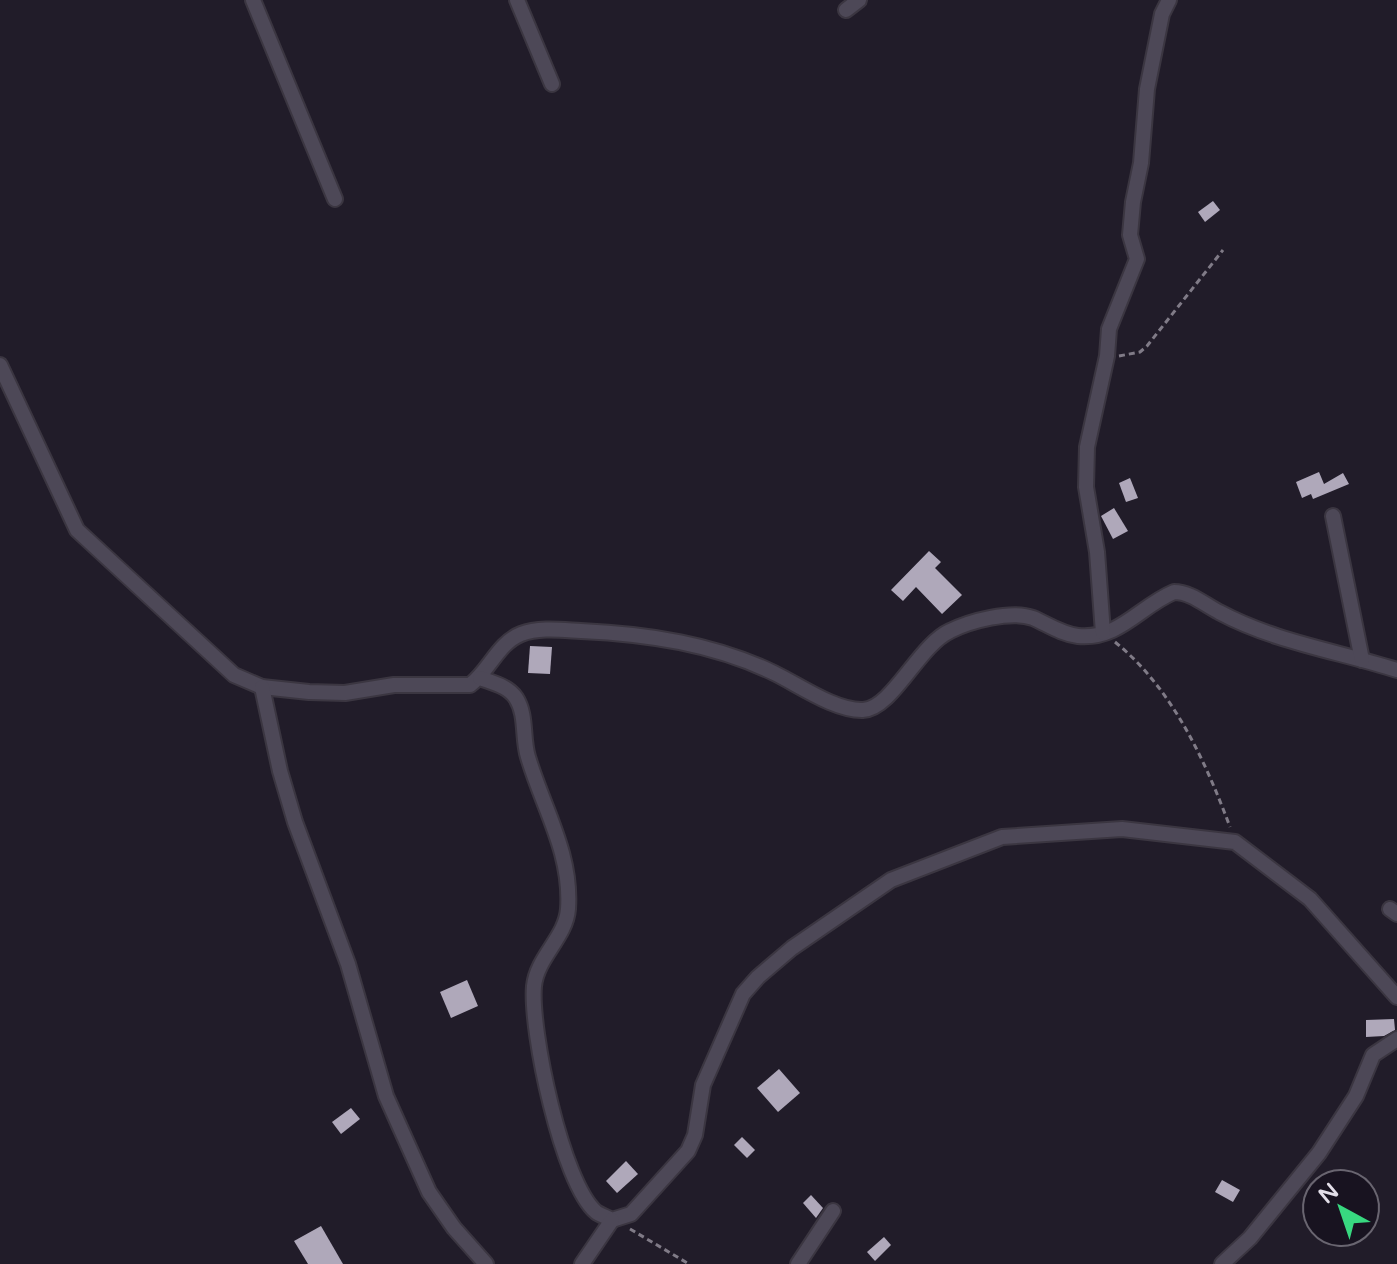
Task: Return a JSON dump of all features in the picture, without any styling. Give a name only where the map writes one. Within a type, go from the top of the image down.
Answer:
[{"type":"street","points":[[253,0],[335,199]]},
{"type":"street","points":[[517,0],[552,84]]},
{"type":"street","points":[[846,10],[859,0]]},
{"type":"street","points":[[1103,633],[1097,552],[1086,473],[1090,424],[1114,313],[1137,259],[1130,235],[1133,202],[1141,163],[1147,89],[1162,14],[1169,0]]},
{"type":"street","points":[[0,365],[77,530],[234,675],[262,687],[345,693],[394,685],[470,685],[480,678],[502,647],[520,635],[542,630],[622,633],[742,657],[837,703],[865,710],[878,706],[915,660],[953,629],[998,618],[1029,617],[1078,636],[1103,633],[1118,629],[1163,597],[1182,592],[1282,639],[1397,670]]},
{"type":"street","points":[[1333,516],[1362,660]]},
{"type":"street","points":[[480,678],[506,688],[518,700],[528,758],[560,842],[568,910],[563,927],[540,966],[534,985],[535,1013],[566,1160],[595,1211],[612,1220]]},
{"type":"street","points":[[262,687],[291,809],[362,1006],[386,1096],[429,1192],[454,1228],[486,1264]]},
{"type":"street","points":[[582,1264],[612,1220],[631,1214],[688,1151],[695,1135],[703,1085],[743,994],[792,948],[891,880],[1002,837],[1122,829],[1235,842],[1310,899],[1397,997]]},
{"type":"street","points":[[1222,1264],[1250,1238],[1319,1153],[1356,1096],[1373,1055],[1397,1039]]},
{"type":"street","points":[[798,1264],[833,1211]]},
{"type":"path","points":[[1107,356],[1129,355],[1147,346],[1223,250]]},
{"type":"path","points":[[1103,633],[1143,670],[1194,740],[1235,842]]},
{"type":"path","points":[[612,1220],[689,1264]]},
{"type":"building","points":[[1213,201],[1220,210],[1205,222],[1198,212]]},
{"type":"building","points":[[1319,472],[1324,484],[1343,473],[1349,484],[1313,499],[1311,494],[1302,498],[1296,482]]},
{"type":"building","points":[[1130,478],[1138,498],[1126,502],[1119,483]]},
{"type":"building","points":[[1114,508],[1128,531],[1113,539],[1101,516]]},
{"type":"building","points":[[929,551],[941,562],[935,568],[962,595],[942,614],[916,587],[903,601],[891,590]]},
{"type":"building","points":[[530,646],[552,647],[550,674],[528,673]]},
{"type":"building","points":[[467,980],[478,1006],[451,1018],[440,992]]},
{"type":"building","points":[[1394,1019],[1395,1030],[1384,1036],[1366,1037],[1366,1020]]},
{"type":"building","points":[[779,1069],[800,1093],[778,1112],[757,1088]]},
{"type":"building","points":[[351,1108],[360,1119],[341,1134],[332,1122]]},
{"type":"building","points":[[742,1137],[755,1150],[747,1158],[734,1145]]},
{"type":"building","points":[[626,1161],[638,1174],[617,1193],[606,1181]]},
{"type":"building","points":[[1222,1180],[1240,1190],[1233,1202],[1215,1192]]},
{"type":"building","points":[[811,1195],[823,1208],[816,1218],[803,1203]]},
{"type":"building","points":[[321,1226],[343,1264],[308,1264],[294,1241]]},
{"type":"building","points":[[884,1237],[891,1245],[875,1261],[867,1252]]}]
